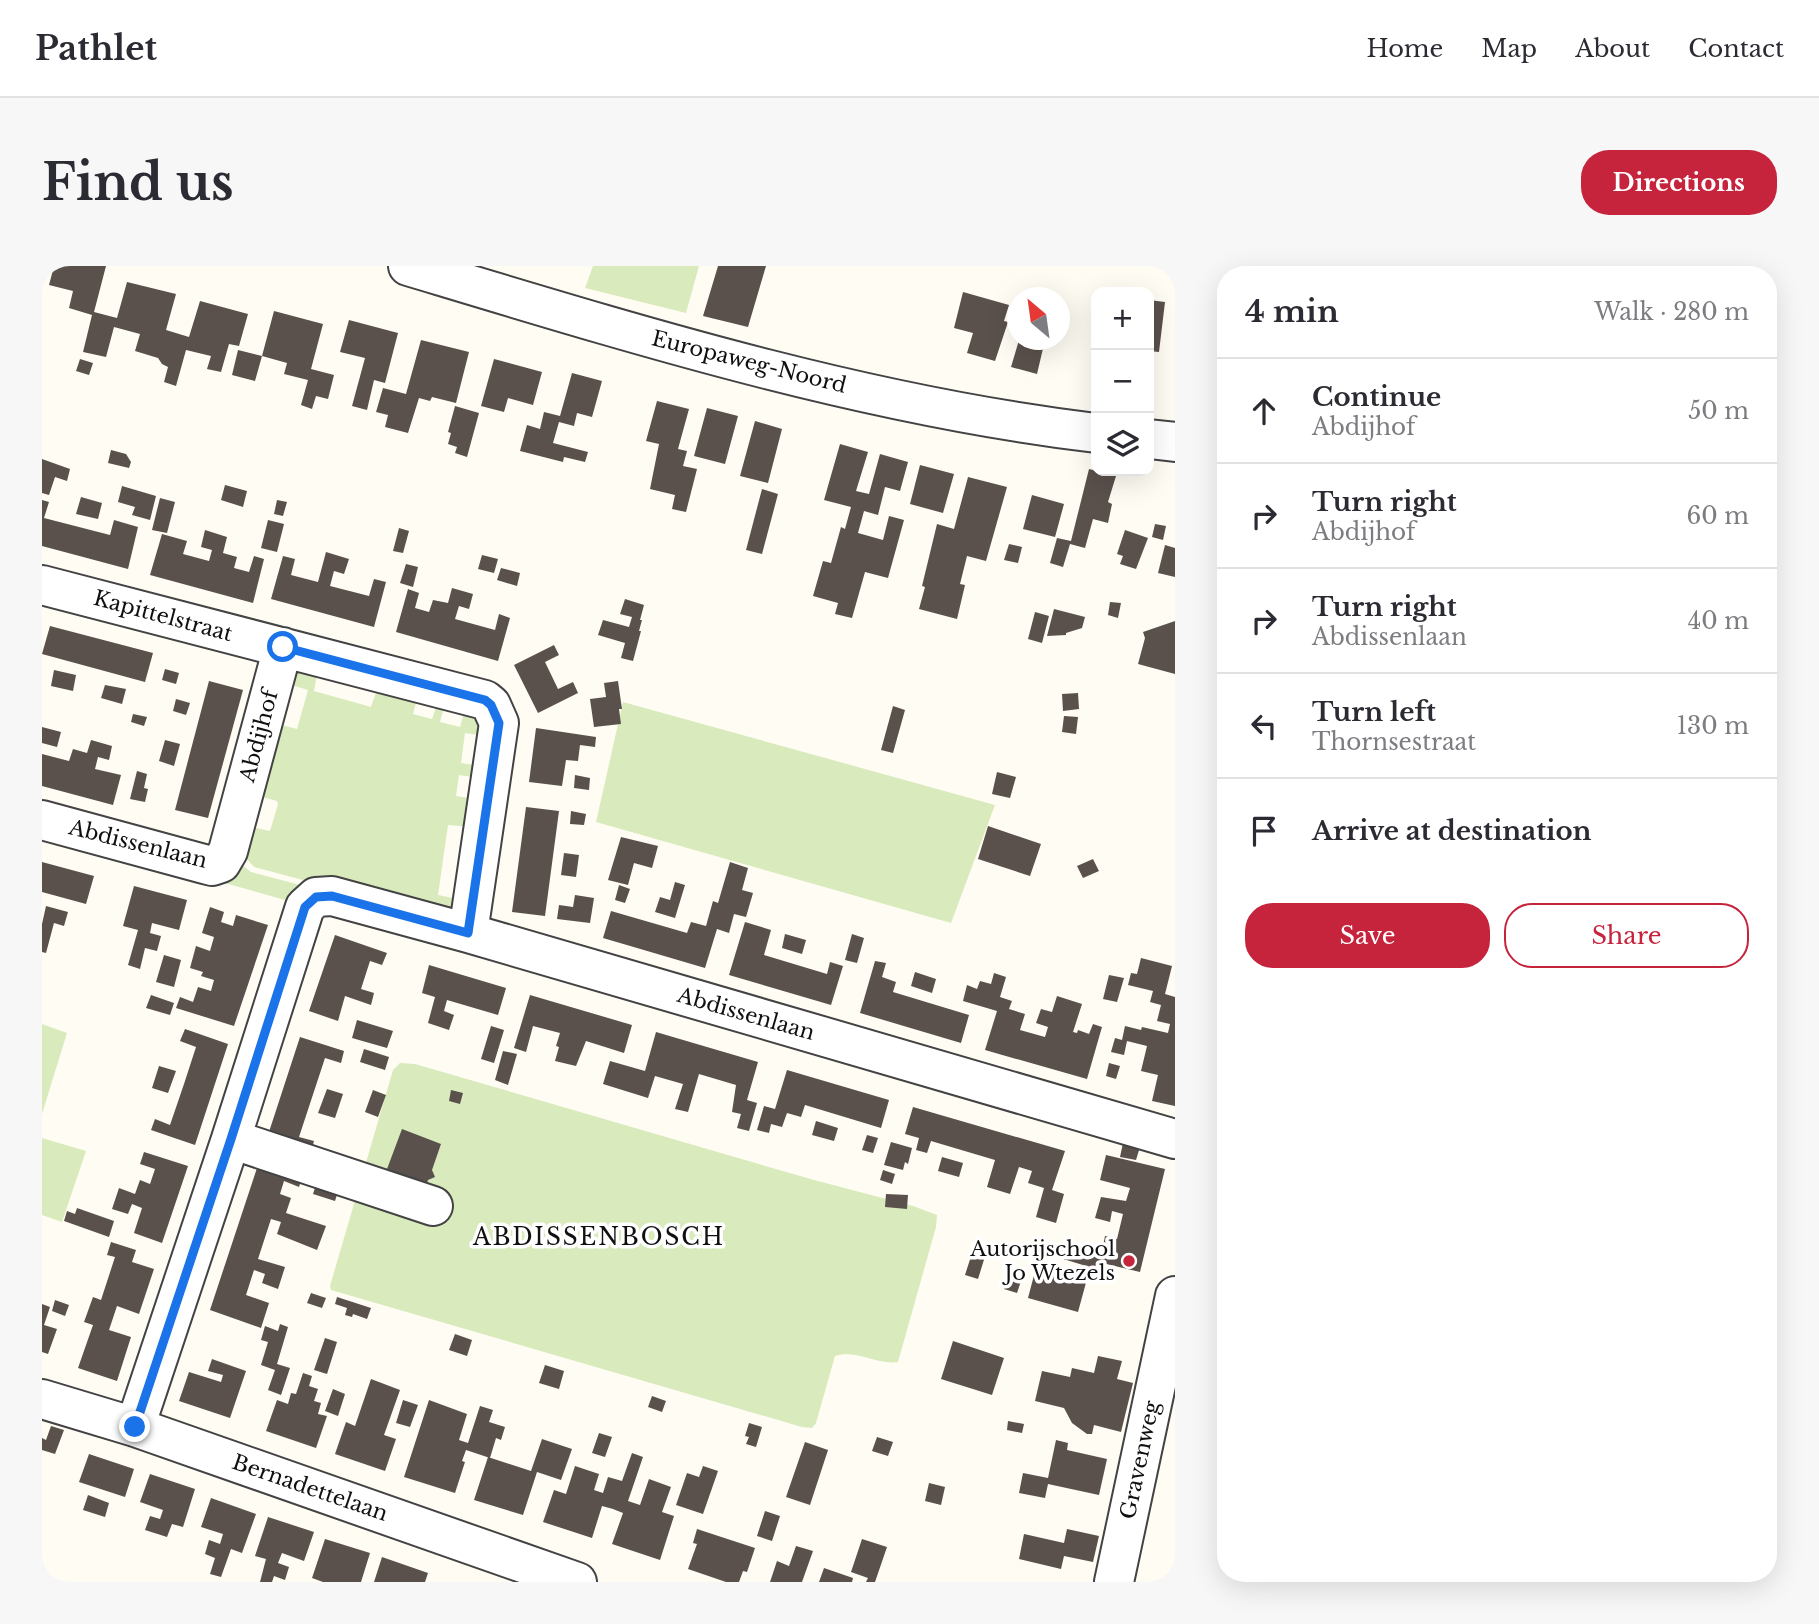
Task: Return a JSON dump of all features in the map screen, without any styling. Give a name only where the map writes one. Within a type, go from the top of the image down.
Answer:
[{"type":"street","name":"Europaweg-Noord","points":[[408,266],[760,368],[1015,423],[1091,432]]},
{"type":"street","points":[[1154,440],[1175,442]]},
{"type":"street","name":"Kapittelstraat","points":[[42,585],[283,647]]},
{"type":"street","points":[[283,647],[485,700],[491,705],[499,723],[468,933]]},
{"type":"street","name":"Abdijhof","points":[[228,851],[283,647]]},
{"type":"street","name":"Abdissenlaan","points":[[42,820],[212,866],[221,863],[228,851]]},
{"type":"street","name":"Abdissenlaan","points":[[231,1139],[305,907],[316,897],[332,896],[468,933],[1175,1139]]},
{"type":"street","points":[[135,1427],[231,1139],[433,1206]]},
{"type":"street","name":"Gravenweg","points":[[1114,1582],[1159,1440],[1175,1296]]},
{"type":"street","name":"Bernadettelaan","points":[[42,1399],[135,1427],[578,1582]]},
{"type":"green space","points":[[593,266],[699,266],[686,313],[585,288]]},
{"type":"green space","points":[[291,669],[318,669],[314,691],[371,707],[379,684],[418,695],[413,714],[432,719],[438,701],[445,703],[440,722],[460,727],[465,709],[475,709],[485,736],[465,733],[461,763],[480,766],[479,778],[459,775],[456,796],[476,799],[472,827],[448,825],[438,895],[463,900],[446,918],[254,867],[245,857],[247,826],[270,831],[278,804],[277,801],[255,795],[274,723],[297,729],[308,690],[285,683]]},
{"type":"green space","points":[[623,702],[995,805],[951,923],[596,822]]},
{"type":"green space","points":[[241,864],[251,872],[304,886],[292,902],[221,882]]},
{"type":"green space","points":[[42,1024],[67,1033],[42,1114]]},
{"type":"green space","points":[[400,1063],[415,1064],[937,1215],[936,1227],[898,1362],[851,1354],[835,1356],[816,1423],[812,1428],[802,1427],[331,1290],[393,1070]]},
{"type":"green space","points":[[42,1138],[86,1151],[62,1222],[42,1215]]},
{"type":"building","points":[[54,266],[106,266],[94,312],[117,318],[127,282],[176,294],[166,330],[189,337],[200,301],[248,314],[239,346],[229,344],[221,372],[207,369],[211,356],[186,350],[176,386],[164,382],[168,367],[158,358],[135,351],[140,334],[114,327],[106,357],[83,352],[92,315],[69,308],[73,291],[49,285]]},
{"type":"building","points":[[718,266],[766,266],[748,327],[703,316]]},
{"type":"building","points":[[963,292],[1007,304],[1004,321],[1007,325],[995,361],[967,353],[973,333],[954,328]]},
{"type":"building","points":[[1154,301],[1165,302],[1159,352],[1154,352]]},
{"type":"building","points":[[274,311],[323,324],[311,369],[334,375],[328,399],[316,396],[312,409],[301,405],[308,380],[284,374],[287,363],[262,356]]},
{"type":"building","points":[[349,320],[398,333],[385,383],[374,380],[367,410],[352,406],[365,358],[340,352]]},
{"type":"building","points":[[421,340],[469,352],[456,403],[432,397],[430,401],[419,398],[408,433],[385,427],[388,415],[376,412],[383,388],[406,394]]},
{"type":"building","points":[[238,350],[262,356],[255,381],[232,375]]},
{"type":"building","points":[[1016,350],[1043,350],[1037,374],[1011,367]]},
{"type":"building","points":[[80,359],[93,363],[89,375],[76,371]]},
{"type":"building","points":[[494,359],[542,372],[533,405],[508,398],[504,412],[481,406]]},
{"type":"building","points":[[572,373],[602,381],[592,417],[577,413],[574,426],[559,422],[553,443],[588,452],[585,462],[564,457],[563,462],[520,451],[527,425],[540,429],[544,412],[560,416]]},
{"type":"building","points":[[657,401],[689,409],[678,449],[687,451],[683,466],[697,469],[686,512],[672,509],[675,495],[650,489],[659,444],[646,441]]},
{"type":"building","points":[[455,406],[479,413],[467,457],[455,453],[457,447],[448,444],[451,433],[448,432]]},
{"type":"building","points":[[707,408],[738,416],[725,464],[694,456]]},
{"type":"building","points":[[755,421],[782,429],[768,483],[740,476]]},
{"type":"building","points":[[840,444],[868,452],[856,491],[869,494],[880,454],[908,462],[900,491],[885,487],[878,515],[864,511],[858,533],[883,540],[889,516],[904,520],[888,578],[865,572],[852,618],[835,614],[838,603],[813,596],[823,561],[831,563],[841,527],[845,529],[851,507],[824,500]]},
{"type":"building","points":[[111,450],[126,454],[131,462],[129,468],[108,463]]},
{"type":"building","points":[[42,459],[70,469],[67,481],[55,477],[49,495],[42,493]]},
{"type":"building","points":[[920,465],[954,474],[943,513],[910,504]]},
{"type":"building","points":[[1089,469],[1091,476],[1116,476],[1108,502],[1112,504],[1108,523],[1093,519],[1085,548],[1070,544],[1063,567],[1050,563],[1057,538],[1071,541]]},
{"type":"building","points":[[968,477],[1007,487],[986,561],[967,556],[960,584],[965,585],[957,619],[919,609],[937,524],[954,529]]},
{"type":"building","points":[[225,485],[247,491],[243,507],[221,500]]},
{"type":"building","points":[[122,486],[156,496],[150,520],[132,515],[135,507],[118,502]]},
{"type":"building","points":[[762,489],[778,494],[762,554],[746,550]]},
{"type":"building","points":[[1032,495],[1064,504],[1055,537],[1023,529]]},
{"type":"building","points":[[81,497],[102,503],[98,519],[76,514]]},
{"type":"building","points":[[160,498],[175,502],[167,533],[152,530]]},
{"type":"building","points":[[42,500],[49,502],[44,518],[110,535],[114,520],[138,527],[128,569],[42,546]]},
{"type":"building","points":[[277,500],[287,502],[283,516],[274,514]]},
{"type":"building","points":[[268,520],[284,524],[277,552],[261,548]]},
{"type":"building","points":[[1155,524],[1166,526],[1163,540],[1152,537]]},
{"type":"building","points":[[399,528],[409,531],[403,553],[393,551]]},
{"type":"building","points":[[205,530],[227,537],[223,553],[237,557],[234,568],[249,572],[254,556],[264,559],[253,603],[150,575],[162,534],[187,541],[183,554],[209,561],[212,550],[201,547]]},
{"type":"building","points":[[1125,530],[1148,538],[1136,569],[1120,564],[1123,556],[1117,554]]},
{"type":"building","points":[[1009,544],[1022,547],[1018,563],[1004,560]]},
{"type":"building","points":[[1165,545],[1175,548],[1175,577],[1158,573]]},
{"type":"building","points":[[326,552],[349,559],[344,574],[334,571],[330,586],[369,596],[374,579],[386,582],[374,627],[271,599],[283,556],[295,559],[291,575],[318,582]]},
{"type":"building","points":[[482,555],[498,559],[494,573],[478,569]]},
{"type":"building","points":[[406,564],[418,567],[413,587],[400,583]]},
{"type":"building","points":[[501,568],[520,573],[517,586],[497,580]]},
{"type":"building","points":[[452,588],[473,594],[469,609],[459,606],[455,619],[495,630],[499,614],[510,618],[498,661],[396,632],[408,589],[419,593],[415,608],[429,612],[433,600],[448,603]]},
{"type":"building","points":[[625,599],[644,605],[633,661],[621,658],[625,643],[598,635],[603,620],[629,627],[632,617],[620,614]]},
{"type":"building","points":[[1110,602],[1121,603],[1118,618],[1108,615]]},
{"type":"building","points":[[1054,609],[1085,617],[1082,628],[1066,635],[1047,636]]},
{"type":"building","points":[[1035,612],[1049,616],[1042,643],[1028,639]]},
{"type":"building","points":[[1175,621],[1175,674],[1138,664],[1145,638],[1143,632]]},
{"type":"building","points":[[50,626],[153,653],[145,682],[42,654]]},
{"type":"building","points":[[554,645],[559,655],[545,662],[558,689],[573,682],[578,693],[538,713],[514,665]]},
{"type":"building","points":[[165,669],[179,673],[176,684],[162,680]]},
{"type":"building","points":[[54,670],[76,675],[73,691],[51,686]]},
{"type":"building","points":[[209,681],[243,690],[208,818],[175,810]]},
{"type":"building","points":[[618,681],[621,724],[594,727],[590,699],[606,697],[604,683]]},
{"type":"building","points":[[105,685],[126,689],[122,704],[101,698]]},
{"type":"building","points":[[1078,693],[1079,709],[1063,711],[1062,694]]},
{"type":"building","points":[[176,699],[190,703],[186,715],[173,711]]},
{"type":"building","points":[[893,706],[905,710],[893,753],[881,750]]},
{"type":"building","points":[[133,714],[147,717],[144,726],[131,722]]},
{"type":"building","points":[[1064,716],[1078,717],[1076,734],[1062,732]]},
{"type":"building","points":[[42,727],[61,732],[57,747],[42,743]]},
{"type":"building","points":[[536,728],[596,737],[595,747],[580,745],[578,761],[566,760],[562,786],[529,782]]},
{"type":"building","points":[[91,740],[112,746],[109,760],[98,757],[95,769],[121,775],[113,805],[42,786],[42,754],[69,761],[73,749],[87,753]]},
{"type":"building","points":[[165,740],[180,744],[174,766],[159,761]]},
{"type":"building","points":[[137,771],[147,774],[145,802],[130,799]]},
{"type":"building","points":[[997,772],[1016,777],[1010,798],[992,794]]},
{"type":"building","points":[[575,775],[590,778],[589,790],[574,788]]},
{"type":"building","points":[[526,807],[559,811],[545,916],[512,912]]},
{"type":"building","points":[[571,811],[586,814],[584,825],[570,824]]},
{"type":"building","points":[[988,826],[1041,844],[1030,876],[978,859]]},
{"type":"building","points":[[621,837],[658,846],[652,868],[634,863],[628,885],[608,880]]},
{"type":"building","points":[[564,853],[579,855],[576,877],[561,875]]},
{"type":"building","points":[[1093,859],[1099,871],[1083,878],[1077,866]]},
{"type":"building","points":[[42,862],[94,876],[86,904],[42,892]]},
{"type":"building","points":[[730,862],[748,868],[742,890],[753,893],[746,917],[734,914],[729,933],[717,929],[705,968],[603,938],[611,911],[687,933],[691,922],[706,926],[713,901],[718,903]]},
{"type":"building","points":[[675,882],[685,885],[675,918],[655,912],[660,897],[670,900]]},
{"type":"building","points":[[619,885],[630,889],[625,903],[615,900]]},
{"type":"building","points":[[134,886],[187,900],[179,930],[152,923],[150,933],[161,936],[157,951],[145,948],[140,969],[128,965],[138,930],[123,926]]},
{"type":"building","points":[[575,895],[594,898],[590,923],[557,919],[559,905],[573,907]]},
{"type":"building","points":[[46,906],[68,912],[64,926],[54,923],[46,953],[42,952],[42,924]]},
{"type":"building","points":[[210,907],[224,912],[221,922],[233,926],[236,915],[268,925],[234,1026],[176,1008],[180,997],[193,1002],[198,987],[211,991],[214,980],[201,976],[203,972],[190,968],[196,946],[210,951],[214,937],[202,933]]},
{"type":"building","points":[[745,922],[771,930],[764,955],[827,974],[830,962],[843,966],[831,1005],[729,975]]},
{"type":"building","points":[[785,934],[806,940],[802,954],[782,948]]},
{"type":"building","points":[[852,934],[864,938],[857,963],[845,960]]},
{"type":"building","points":[[335,935],[387,953],[382,965],[370,961],[361,989],[374,993],[371,1005],[345,996],[338,1021],[309,1011]]},
{"type":"building","points":[[164,955],[181,960],[174,987],[156,982]]},
{"type":"building","points":[[1141,958],[1172,966],[1165,994],[1175,997],[1175,1106],[1152,1101],[1158,1075],[1141,1071],[1147,1046],[1127,1041],[1124,1055],[1111,1052],[1115,1038],[1122,1040],[1125,1026],[1168,1033],[1170,1024],[1157,1021],[1161,1005],[1150,1002],[1153,991],[1128,985],[1131,973],[1137,974]]},
{"type":"building","points":[[875,961],[886,963],[882,977],[896,982],[893,992],[969,1015],[961,1043],[860,1013]]},
{"type":"building","points":[[429,965],[506,988],[498,1015],[447,1000],[444,1011],[454,1015],[449,1030],[428,1023],[435,997],[422,993]]},
{"type":"building","points":[[915,972],[936,979],[932,993],[911,986]]},
{"type":"building","points":[[994,973],[1006,977],[1000,997],[1012,1001],[1009,1009],[1025,1014],[1020,1030],[1045,1037],[1048,1027],[1036,1023],[1041,1009],[1052,1012],[1057,996],[1082,1004],[1073,1032],[1077,1033],[1078,1030],[1089,1034],[1093,1024],[1102,1027],[1087,1079],[985,1050],[997,1011],[963,1001],[967,985],[977,989],[980,981],[991,984]]},
{"type":"building","points":[[1109,975],[1124,978],[1117,1002],[1103,999]]},
{"type":"building","points":[[151,995],[174,1003],[170,1015],[146,1008]]},
{"type":"building","points":[[530,995],[632,1025],[624,1053],[586,1041],[576,1066],[555,1061],[560,1033],[533,1026],[526,1052],[514,1048]]},
{"type":"building","points":[[357,1020],[393,1031],[387,1048],[352,1038]]},
{"type":"building","points":[[491,1026],[504,1030],[494,1063],[481,1059]]},
{"type":"building","points":[[185,1029],[228,1044],[195,1145],[151,1130],[155,1119],[170,1125],[184,1084],[196,1047],[180,1041]]},
{"type":"building","points":[[656,1032],[758,1062],[747,1100],[757,1103],[749,1131],[737,1128],[741,1114],[732,1112],[736,1085],[699,1074],[688,1112],[675,1109],[683,1084],[655,1076],[648,1098],[603,1084],[610,1061],[645,1071]]},
{"type":"building","points":[[300,1037],[344,1051],[341,1063],[325,1058],[299,1137],[314,1141],[311,1152],[267,1138]]},
{"type":"building","points":[[364,1049],[389,1057],[385,1070],[360,1062]]},
{"type":"building","points":[[503,1051],[517,1054],[508,1085],[495,1080]]},
{"type":"building","points":[[1109,1063],[1120,1066],[1116,1079],[1106,1076]]},
{"type":"building","points":[[159,1066],[176,1071],[168,1093],[152,1088]]},
{"type":"building","points":[[787,1070],[889,1100],[881,1128],[805,1105],[801,1117],[787,1113],[782,1127],[771,1124],[769,1133],[757,1130],[764,1106],[775,1109]]},
{"type":"building","points":[[327,1089],[343,1094],[335,1118],[318,1113]]},
{"type":"building","points":[[373,1090],[386,1095],[378,1117],[365,1112]]},
{"type":"building","points":[[451,1090],[463,1093],[460,1104],[449,1101]]},
{"type":"building","points":[[913,1107],[1065,1151],[1052,1190],[1064,1194],[1056,1223],[1036,1217],[1044,1188],[1028,1183],[1032,1171],[1019,1167],[1010,1194],[987,1187],[995,1160],[931,1141],[927,1153],[916,1150],[919,1138],[905,1134]]},
{"type":"building","points":[[816,1121],[838,1128],[834,1141],[812,1135]]},
{"type":"building","points":[[402,1129],[441,1144],[432,1170],[435,1177],[427,1183],[418,1185],[416,1180],[387,1169]]},
{"type":"building","points":[[867,1135],[878,1138],[873,1153],[862,1150]]},
{"type":"building","points":[[891,1142],[912,1148],[908,1164],[905,1162],[903,1170],[884,1165]]},
{"type":"building","points":[[1123,1143],[1140,1147],[1136,1160],[1120,1157]]},
{"type":"building","points":[[144,1152],[188,1166],[162,1243],[134,1233],[142,1208],[132,1204],[128,1214],[112,1209],[119,1188],[135,1194],[140,1180],[150,1184],[155,1169],[140,1164]]},
{"type":"building","points":[[1106,1155],[1165,1169],[1140,1272],[1098,1262],[1096,1269],[1060,1258],[1065,1242],[1102,1251],[1105,1236],[1117,1239],[1123,1214],[1112,1211],[1110,1222],[1095,1218],[1101,1197],[1126,1201],[1130,1188],[1100,1180]]},
{"type":"building","points":[[942,1157],[963,1163],[959,1177],[938,1171]]},
{"type":"building","points":[[260,1159],[303,1174],[299,1187],[284,1181],[280,1194],[291,1198],[286,1213],[326,1226],[317,1250],[277,1234],[281,1222],[271,1219],[258,1259],[285,1267],[278,1289],[262,1283],[265,1274],[254,1270],[246,1295],[269,1303],[261,1328],[210,1310]]},
{"type":"building","points":[[883,1170],[895,1174],[892,1184],[880,1180]]},
{"type":"building","points":[[319,1175],[341,1182],[335,1201],[313,1194]]},
{"type":"building","points":[[886,1194],[908,1195],[907,1209],[885,1207]]},
{"type":"building","points":[[77,1208],[114,1221],[109,1237],[64,1221],[67,1211],[75,1214]]},
{"type":"building","points":[[111,1242],[136,1250],[132,1262],[154,1269],[139,1314],[117,1306],[109,1330],[131,1337],[117,1381],[78,1368],[93,1325],[84,1322],[93,1297],[101,1300],[115,1257],[107,1255]]},
{"type":"building","points":[[974,1247],[987,1250],[978,1279],[965,1275]]},
{"type":"building","points":[[1037,1264],[1087,1279],[1078,1312],[1028,1298]]},
{"type":"building","points":[[1007,1277],[1021,1281],[1017,1293],[1004,1289]]},
{"type":"building","points":[[311,1293],[326,1298],[322,1308],[307,1303]]},
{"type":"building","points":[[337,1297],[371,1308],[367,1319],[353,1314],[352,1317],[345,1315],[347,1308],[335,1304]]},
{"type":"building","points":[[55,1300],[69,1305],[65,1316],[52,1311]]},
{"type":"building","points":[[42,1304],[50,1307],[44,1325],[57,1329],[48,1354],[42,1352]]},
{"type":"building","points":[[280,1324],[288,1327],[277,1364],[290,1368],[281,1395],[268,1390],[275,1370],[261,1365],[268,1342],[261,1340],[265,1326],[278,1331]]},
{"type":"building","points":[[455,1334],[472,1340],[467,1356],[449,1350]]},
{"type":"building","points":[[325,1338],[337,1342],[327,1374],[314,1370]]},
{"type":"building","points":[[953,1341],[1004,1358],[992,1395],[941,1379]]},
{"type":"building","points":[[1098,1356],[1122,1361],[1117,1379],[1133,1383],[1121,1432],[1094,1425],[1092,1434],[1087,1434],[1072,1423],[1064,1408],[1035,1401],[1042,1371],[1070,1377],[1072,1368],[1094,1373]]},
{"type":"building","points":[[212,1359],[246,1371],[230,1418],[179,1401],[189,1372],[221,1382],[223,1375],[208,1371]]},
{"type":"building","points":[[545,1365],[564,1371],[559,1389],[539,1383]]},
{"type":"building","points":[[303,1373],[312,1376],[309,1386],[318,1389],[314,1401],[321,1403],[318,1414],[327,1416],[316,1448],[266,1431],[277,1400],[288,1404],[291,1393],[296,1394]]},
{"type":"building","points":[[371,1379],[400,1390],[384,1435],[396,1439],[385,1471],[335,1454],[346,1422],[355,1426]]},
{"type":"building","points":[[333,1389],[345,1394],[338,1416],[325,1411]]},
{"type":"building","points":[[652,1396],[666,1401],[662,1412],[648,1407]]},
{"type":"building","points":[[403,1400],[418,1405],[410,1427],[396,1423]]},
{"type":"building","points":[[429,1400],[467,1414],[459,1440],[468,1443],[480,1406],[493,1410],[489,1422],[505,1427],[501,1440],[496,1438],[490,1458],[466,1450],[455,1493],[404,1477]]},
{"type":"building","points":[[1008,1421],[1024,1424],[1022,1433],[1007,1430]]},
{"type":"building","points":[[749,1423],[762,1427],[756,1447],[746,1444],[749,1437],[745,1436]]},
{"type":"building","points":[[51,1426],[64,1430],[55,1454],[42,1450],[42,1438],[46,1440]]},
{"type":"building","points":[[599,1433],[612,1437],[605,1457],[592,1453]]},
{"type":"building","points":[[877,1437],[893,1442],[888,1456],[872,1451]]},
{"type":"building","points":[[542,1439],[572,1449],[561,1480],[537,1472],[523,1515],[474,1500],[488,1457],[531,1471]]},
{"type":"building","points":[[1056,1440],[1068,1443],[1067,1450],[1107,1459],[1099,1495],[1048,1484],[1045,1498],[1019,1493],[1023,1473],[1048,1478]]},
{"type":"building","points":[[805,1442],[828,1450],[810,1505],[786,1497]]},
{"type":"building","points":[[632,1453],[643,1457],[628,1501],[640,1505],[649,1479],[671,1487],[662,1512],[674,1516],[660,1560],[612,1544],[623,1513],[613,1509],[602,1506],[592,1538],[543,1522],[554,1490],[566,1494],[575,1466],[599,1474],[594,1490],[603,1493],[608,1477],[622,1481]]},
{"type":"building","points":[[89,1454],[134,1469],[125,1497],[79,1482]]},
{"type":"building","points":[[703,1466],[718,1471],[703,1514],[676,1505],[687,1473],[699,1477]]},
{"type":"building","points":[[150,1474],[195,1489],[183,1527],[172,1524],[167,1537],[145,1530],[150,1516],[160,1519],[163,1510],[140,1502]]},
{"type":"building","points":[[929,1483],[945,1487],[941,1505],[925,1501]]},
{"type":"building","points":[[88,1495],[109,1503],[105,1517],[83,1510]]},
{"type":"building","points":[[211,1498],[256,1514],[242,1553],[231,1549],[221,1577],[210,1574],[215,1558],[205,1554],[209,1540],[220,1544],[223,1534],[201,1527]]},
{"type":"building","points":[[765,1511],[780,1516],[772,1541],[757,1536]]},
{"type":"building","points":[[268,1517],[314,1532],[304,1561],[282,1553],[278,1563],[289,1567],[285,1580],[274,1576],[272,1582],[260,1582],[266,1559],[255,1556]]},
{"type":"building","points":[[697,1529],[755,1548],[747,1572],[743,1571],[739,1582],[726,1582],[688,1569],[697,1544],[693,1543]]},
{"type":"building","points":[[1067,1529],[1099,1536],[1093,1562],[1064,1556],[1061,1569],[1019,1559],[1024,1534],[1064,1543]]},
{"type":"building","points":[[325,1539],[370,1553],[361,1582],[323,1582],[312,1578]]},
{"type":"building","points":[[862,1539],[887,1547],[875,1582],[866,1582],[868,1578],[851,1572]]},
{"type":"building","points":[[796,1546],[813,1551],[802,1582],[770,1582],[777,1561],[789,1566]]},
{"type":"building","points":[[382,1557],[428,1573],[425,1582],[374,1582]]},
{"type":"building","points":[[824,1568],[853,1578],[852,1582],[819,1582]]},
{"type":"place","name":"Autorijschool Jo Wtezels","points":[[1129,1261]]},
{"type":"district","name":"ABDISSENBOSCH","points":[[599,1237]]},
{"type":"route","points":[[135,1427],[305,907],[316,897],[332,896],[468,933],[499,723],[497,713],[485,700],[283,647]]}]
